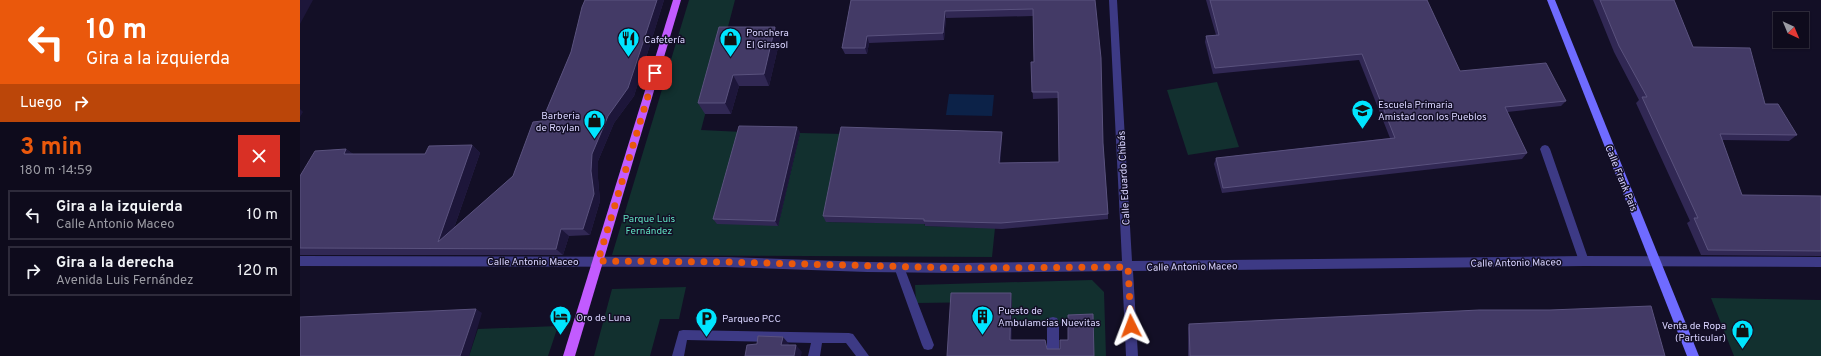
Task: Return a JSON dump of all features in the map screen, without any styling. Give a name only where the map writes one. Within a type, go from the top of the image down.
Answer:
[{"type":"main road","points":[[569,356],[677,0]]},
{"type":"main road","name":"Calle Frank Pais","points":[[1551,0],[1693,356]]},
{"type":"street","name":"Calle Eduardo Chibás","points":[[1113,0],[1132,356]]},
{"type":"street","points":[[1544,149],[1584,261]]},
{"type":"street","name":"Calle Antonio Maceo","points":[[300,261],[726,262],[899,267],[1128,267],[1584,261],[1821,262]]},
{"type":"street","points":[[899,267],[928,345]]},
{"type":"street","points":[[1053,322],[1053,356]]},
{"type":"street","points":[[678,356],[683,335],[849,338],[863,356]]},
{"type":"street","points":[[814,356],[817,338]]},
{"type":"green space","name":"Parque Luis Fernández","points":[[689,0],[735,0],[701,130],[743,132],[778,226],[800,133],[844,134],[826,222],[888,223],[902,136],[925,226],[995,228],[992,257],[612,255]]},
{"type":"green space","points":[[1217,82],[1239,147],[1188,155],[1167,90]]},
{"type":"green space","points":[[1092,280],[1104,292],[1106,356],[1093,356],[1092,323],[1012,323],[992,302],[916,303],[915,285]]},
{"type":"green space","points":[[686,287],[679,319],[660,319],[650,356],[594,356],[612,289]]},
{"type":"green space","points":[[1711,298],[1821,300],[1821,356],[1734,356]]},
{"type":"green space","points":[[558,326],[548,356],[469,356],[478,329]]},
{"type":"water","points":[[949,94],[994,95],[992,116],[946,115]]},
{"type":"building","points":[[585,0],[657,0],[628,88],[608,116],[592,154],[591,171],[594,194],[583,229],[561,229],[556,249],[300,248],[300,176],[315,151],[346,149],[344,154],[425,154],[429,146],[472,145],[438,242],[513,176],[533,122],[542,121],[571,52]]},
{"type":"building","points":[[851,0],[1095,0],[1101,58],[1103,143],[1108,214],[1001,223],[823,216],[841,127],[1002,132],[999,163],[1059,162],[1058,92],[1032,92],[1031,62],[1034,62],[1033,9],[945,11],[943,33],[867,36],[865,48],[842,48]]},
{"type":"building","points":[[1210,0],[1427,0],[1460,71],[1546,63],[1566,101],[1505,107],[1527,153],[1223,188],[1216,158],[1395,138],[1362,54],[1215,68],[1206,36],[1219,35]]},
{"type":"building","points":[[1600,0],[1674,0],[1693,47],[1750,48],[1765,104],[1778,104],[1797,135],[1720,134],[1742,195],[1821,196],[1821,251],[1708,250],[1694,218],[1698,218],[1642,97],[1647,97],[1619,46]]},
{"type":"building","points":[[719,27],[775,27],[764,74],[733,75],[725,103],[698,103]]},
{"type":"building","points":[[739,126],[797,127],[775,221],[713,219]]},
{"type":"building","points":[[951,293],[1011,293],[1010,340],[1045,340],[1047,349],[1060,349],[1060,340],[1068,340],[1068,315],[1093,314],[1094,356],[947,356]]},
{"type":"building","points":[[1651,306],[1665,356],[1190,356],[1189,324],[1479,310],[1550,310]]},
{"type":"building","points":[[476,309],[460,356],[300,356],[300,317]]},
{"type":"building","points":[[758,336],[783,337],[781,345],[796,345],[794,356],[745,356],[747,345],[757,344]]},
{"type":"place","name":"Cafetería","points":[[629,58]]},
{"type":"place","name":"Ponchera El Girasol","points":[[731,58]]},
{"type":"place","name":"Escuela Primaria Amistad con los Pueblos","points":[[1362,130]]},
{"type":"place","name":"Barberia de Roylan","points":[[595,140]]},
{"type":"place","name":"Oro de Luna","points":[[560,336]]},
{"type":"place","name":"Puesto de Ambulamcias Nuevitas","points":[[982,336]]},
{"type":"place","name":"Parqueo PCC","points":[[706,338]]},
{"type":"place","name":"Venta de Ropa (Particular)","points":[[1742,350]]},
{"type":"route","points":[[655,73],[598,261],[726,262],[867,267],[1128,267],[1131,326]]}]
